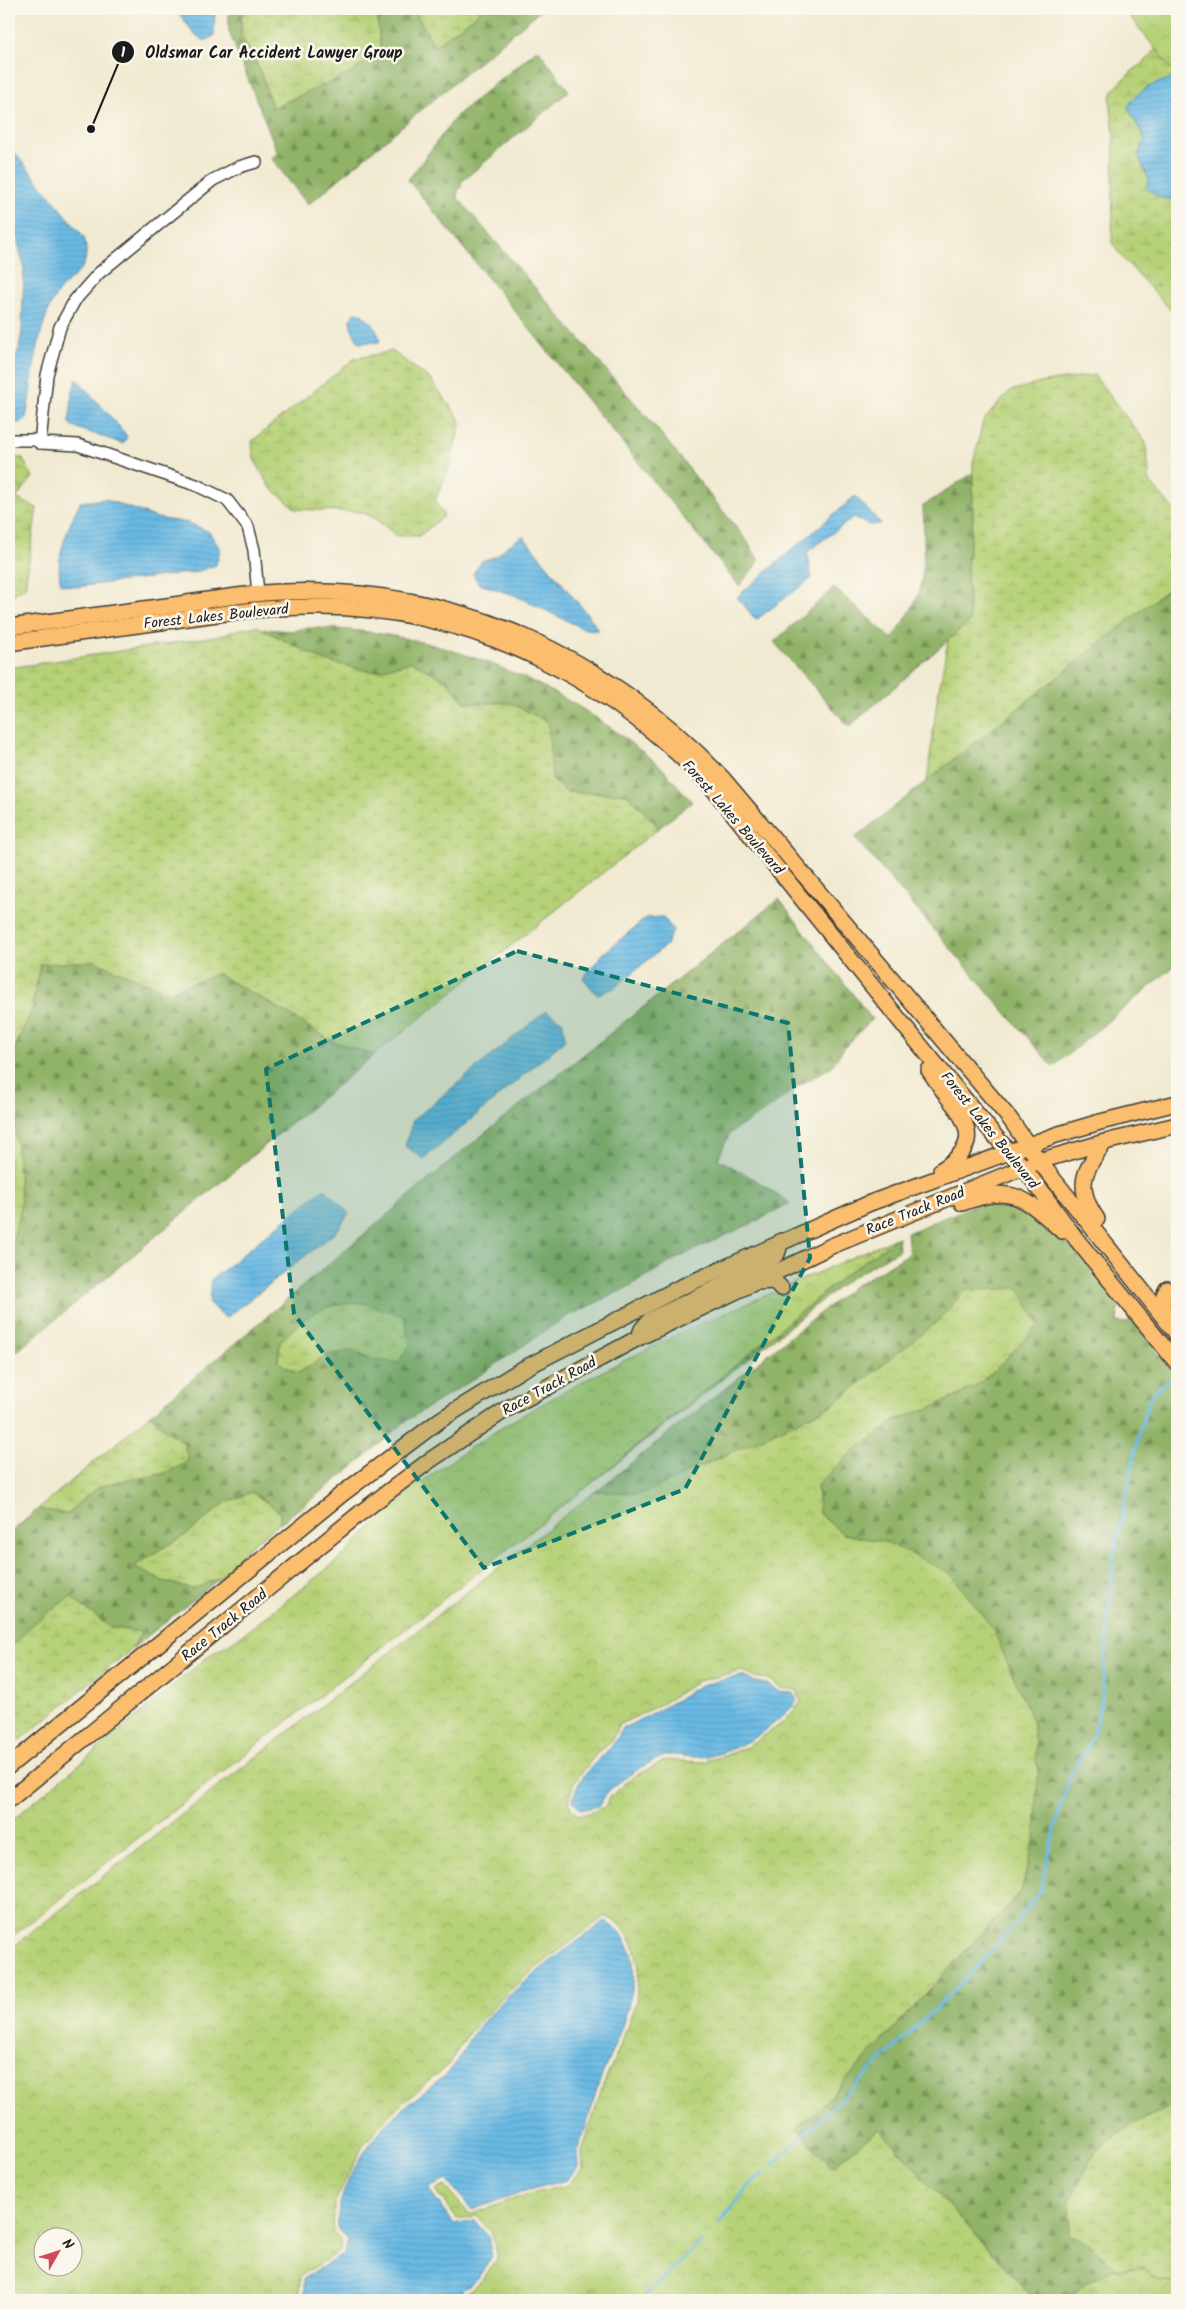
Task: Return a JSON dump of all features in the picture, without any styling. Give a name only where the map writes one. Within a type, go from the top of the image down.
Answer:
[{"type":"main road","name":"Forest Lakes Boulevard","points":[[9,627],[258,594],[320,591],[404,600],[464,614],[542,644],[583,665],[621,689],[661,719],[699,753],[724,780],[1029,1144],[1040,1161],[1177,1334]]},
{"type":"main road","name":"Forest Lakes Boulevard","points":[[9,643],[246,610],[321,606],[403,615],[468,631],[534,656],[576,677],[652,730],[715,791],[906,1028],[1024,1168],[1120,1294],[1129,1315],[1177,1363]]},
{"type":"main road","points":[[809,906],[817,926],[916,1052],[965,1121],[968,1136],[963,1152],[955,1161],[919,1183]]},
{"type":"main road","name":"Race Track Road","points":[[9,1766],[342,1494],[440,1420],[521,1370],[610,1323],[781,1242],[919,1183],[1029,1144],[1100,1122],[1177,1104]]},
{"type":"main road","name":"Race Track Road","points":[[9,1800],[401,1481],[505,1410],[638,1338],[829,1246],[1040,1161],[1105,1142],[1177,1125]]},
{"type":"main road","points":[[1105,1142],[1086,1170],[1084,1180],[1086,1200],[1088,1206],[1130,1262],[1143,1289]]},
{"type":"main road","points":[[792,1264],[808,1264],[823,1260],[982,1195],[996,1193],[1030,1202],[1064,1233],[1077,1240]]},
{"type":"main road","points":[[638,1338],[642,1329],[650,1320],[766,1264],[777,1254],[781,1242]]},
{"type":"main road","points":[[754,1282],[774,1281],[781,1288]]},
{"type":"main road","points":[[1167,1289],[1162,1303],[1167,1321]]},
{"type":"main road","points":[[1129,1315],[1150,1316],[1177,1350]]},
{"type":"street","points":[[40,443],[47,375],[60,327],[76,300],[99,273],[213,180],[240,167],[256,162]]},
{"type":"street","points":[[9,440],[36,440],[40,443],[78,445],[196,485],[227,500],[248,527],[254,550],[258,594]]},
{"type":"highlighted area","points":[[517,951],[788,1023],[810,1258],[685,1489],[484,1568],[294,1314],[266,1069]]},
{"type":"green space","points":[[229,9],[242,9],[241,35],[262,74],[272,108],[351,73],[380,50],[377,9],[414,9],[434,46],[475,16],[480,9],[542,9],[308,205],[271,158],[278,153],[229,32]]},
{"type":"green space","points":[[242,9],[377,9],[380,49],[351,73],[272,108],[262,74],[241,35]]},
{"type":"green space","points":[[414,9],[480,9],[475,16],[434,46]]},
{"type":"green space","points":[[1124,9],[1177,9],[1177,76]]},
{"type":"green space","points":[[1177,9],[1177,76],[1146,88],[1128,107],[1145,140],[1138,155],[1149,180],[1147,184],[1172,200],[1177,198],[1177,317],[1121,256],[1112,243],[1114,134],[1110,99],[1114,89],[1150,57],[1156,49]]},
{"type":"green space","points":[[538,49],[569,91],[460,183],[462,186],[458,190],[457,197],[658,430],[747,541],[759,561],[739,586],[408,180],[458,114]]},
{"type":"green space","points":[[392,351],[431,380],[461,421],[450,465],[435,501],[444,516],[419,536],[397,536],[373,517],[361,512],[296,509],[270,487],[254,459],[252,441],[354,359]]},
{"type":"green space","points":[[1094,375],[1146,443],[1150,482],[1177,514],[1177,582],[927,781],[937,701],[948,640],[970,621],[967,569],[973,518],[973,464],[983,421],[1010,391],[1044,382]]},
{"type":"green space","points":[[9,458],[22,458],[33,477],[16,498],[37,508],[25,587],[9,597]]},
{"type":"green space","points":[[973,473],[973,518],[967,569],[970,621],[849,727],[774,642],[834,588],[892,639],[912,608],[920,588],[924,558],[923,506]]},
{"type":"green space","points":[[1177,582],[1177,964],[1053,1067],[855,838]]},
{"type":"green space","points":[[256,626],[325,661],[372,672],[412,662],[446,680],[465,703],[510,703],[548,722],[552,780],[566,792],[627,794],[659,828],[374,1055],[332,1041],[270,1003],[217,974],[168,992],[94,961],[40,964],[32,1009],[10,1058],[21,1206],[13,1241],[9,1246],[9,668],[225,635],[231,631]]},
{"type":"green space","points":[[305,628],[348,630],[391,636],[435,646],[478,659],[520,676],[560,696],[632,744],[659,765],[692,802],[659,828],[627,794],[565,792],[552,780],[510,703],[465,703],[446,680],[412,662],[372,672],[325,661],[262,629],[293,631]]},
{"type":"green space","points":[[779,899],[872,1019],[844,1048],[831,1067],[798,1086],[770,1108],[730,1133],[718,1159],[754,1179],[790,1203],[759,1220],[679,1257],[623,1290],[564,1318],[474,1379],[406,1421],[353,1467],[279,1524],[280,1512],[252,1492],[224,1504],[186,1535],[135,1566],[160,1580],[193,1589],[220,1578],[133,1648],[141,1632],[111,1628],[70,1597],[9,1650],[9,1534],[38,1509],[68,1514],[87,1495],[104,1485],[161,1474],[188,1460],[183,1441],[169,1433],[150,1415],[465,1149]],"holes":[[[306,1316],[369,1359],[354,1350],[278,1362],[280,1342]]]},
{"type":"green space","points":[[94,961],[168,992],[217,974],[270,1003],[331,1041],[374,1055],[9,1358],[9,1246],[13,1241],[21,1206],[10,1058],[32,1009],[40,964]]},
{"type":"green space","points":[[1006,1200],[1031,1210],[1046,1228],[1073,1249],[1119,1304],[1117,1322],[1127,1323],[1131,1318],[1177,1377],[1177,2104],[1133,2124],[1096,2151],[1070,2200],[1093,2246],[1116,2269],[1084,2285],[1068,2300],[1035,2300],[879,2129],[832,2167],[796,2128],[816,2112],[1021,1891],[1035,1837],[888,1543],[843,1534],[819,1514],[817,1485],[851,1453],[898,1419],[935,1406],[973,1388],[994,1371],[1039,1325],[964,1291],[941,1319],[833,1405],[642,1494],[596,1491],[854,1286],[907,1255],[909,1251],[907,1233],[984,1201]]},
{"type":"green space","points":[[898,1237],[899,1250],[849,1279],[583,1490],[849,1272]]},
{"type":"green space","points":[[898,1237],[849,1272],[583,1490],[9,1939],[9,1823],[211,1654],[232,1642],[338,1561],[406,1494],[447,1463],[491,1434],[584,1381],[681,1333],[776,1291],[779,1295],[787,1286]]},
{"type":"green space","points":[[1019,1288],[1039,1325],[994,1371],[973,1388],[935,1406],[898,1419],[851,1453],[817,1485],[819,1514],[843,1534],[888,1543],[950,1573],[993,1629],[1032,1720],[1038,1773],[1035,1837],[1021,1891],[816,2112],[796,2128],[832,2167],[879,2129],[1035,2300],[459,2300],[482,2279],[497,2259],[492,2233],[477,2216],[457,2219],[435,2190],[445,2186],[468,2213],[472,2214],[522,2196],[568,2185],[583,2169],[582,2152],[603,2085],[620,2047],[636,2001],[639,1967],[633,1943],[619,1923],[605,1916],[532,1971],[506,1994],[470,2031],[448,2065],[391,2113],[364,2144],[334,2204],[333,2232],[342,2242],[340,2251],[300,2276],[299,2300],[9,2300],[9,1950],[596,1491],[642,1494],[833,1405],[940,1319],[964,1291]],"holes":[[[743,1671],[753,1677],[769,1679],[781,1688],[797,1690],[801,1702],[784,1722],[749,1746],[721,1757],[701,1762],[666,1760],[631,1778],[611,1796],[605,1807],[578,1815],[571,1809],[569,1803],[573,1784],[597,1753],[612,1740],[619,1725],[661,1704],[698,1681]]]},
{"type":"green space","points":[[363,1303],[404,1316],[410,1345],[398,1363],[369,1359],[353,1350],[328,1355],[298,1373],[278,1362],[280,1342],[308,1317],[325,1308]]},
{"type":"green space","points":[[150,1415],[169,1433],[183,1441],[188,1460],[161,1474],[104,1485],[87,1495],[68,1514],[38,1509]]},
{"type":"green space","points":[[252,1492],[280,1512],[279,1524],[248,1547],[220,1578],[193,1589],[160,1580],[134,1567],[186,1535],[224,1504]]},
{"type":"green space","points":[[70,1597],[111,1628],[141,1632],[133,1648],[9,1749],[9,1650],[33,1624]]},
{"type":"green space","points":[[1177,2104],[1177,2284],[1159,2281],[1143,2267],[1116,2269],[1093,2246],[1069,2235],[1070,2200],[1096,2151],[1133,2124]]},
{"type":"green space","points":[[1143,2267],[1159,2281],[1177,2284],[1177,2300],[1068,2300],[1084,2285],[1112,2270]]},
{"type":"water","points":[[175,9],[215,9],[214,36],[207,40],[202,40]]},
{"type":"water","points":[[1177,76],[1177,198],[1168,199],[1156,195],[1146,187],[1149,180],[1138,155],[1145,140],[1128,107],[1132,100],[1143,91]]},
{"type":"water","points":[[9,146],[84,237],[86,249],[86,258],[83,266],[61,289],[49,309],[39,339],[26,419],[19,423],[9,422],[9,373],[19,349],[22,331],[24,267],[17,239],[9,219]]},
{"type":"water","points":[[359,312],[372,323],[380,338],[379,342],[359,343],[354,334],[350,319],[355,313]]},
{"type":"water","points":[[77,379],[124,432],[127,437],[123,444],[69,423],[73,390]]},
{"type":"water","points":[[855,496],[881,524],[868,525],[854,517],[807,552],[812,578],[756,620],[737,597]]},
{"type":"water","points":[[105,499],[157,518],[189,523],[209,532],[220,549],[216,565],[196,572],[76,587],[61,584],[59,564],[61,553],[67,532],[80,502]]},
{"type":"water","points":[[523,536],[592,620],[598,631],[582,628],[514,595],[479,584],[473,574],[482,561],[497,556],[506,547]]},
{"type":"water","points":[[663,917],[673,930],[666,945],[614,988],[597,995],[583,978],[604,953],[646,918]]},
{"type":"water","points":[[546,1011],[563,1022],[565,1040],[424,1159],[405,1146],[413,1120]]},
{"type":"water","points":[[324,1188],[349,1213],[336,1232],[226,1318],[209,1303],[211,1280]]},
{"type":"water","points":[[742,1676],[752,1681],[767,1684],[779,1692],[794,1693],[797,1701],[778,1720],[740,1745],[712,1755],[695,1757],[673,1755],[659,1758],[618,1783],[607,1793],[598,1806],[581,1810],[573,1801],[581,1780],[617,1739],[622,1729],[663,1708],[700,1685]]},
{"type":"water","points":[[605,1921],[622,1936],[631,1954],[634,1975],[624,2021],[599,2083],[579,2145],[578,2167],[567,2180],[521,2192],[472,2210],[447,2180],[428,2188],[454,2224],[474,2220],[488,2236],[492,2258],[479,2276],[453,2300],[304,2300],[304,2278],[344,2254],[348,2240],[338,2230],[341,2200],[354,2169],[373,2140],[393,2117],[451,2069],[458,2061],[473,2034],[502,2002],[553,1959]]},
{"type":"waterway","points":[[772,2165],[963,1982],[1017,1922],[1040,1891],[1059,1812],[1072,1772],[1092,1739],[1102,1698],[1113,1561],[1139,1433],[1150,1398],[1160,1386],[1172,1379]]},
{"type":"waterway","points":[[719,2224],[750,2184],[763,2174]]},
{"type":"waterway","points":[[641,2300],[701,2242]]},
{"type":"place","name":"Oldsmar Car Accident Lawyer Group","points":[[91,129]]}]
